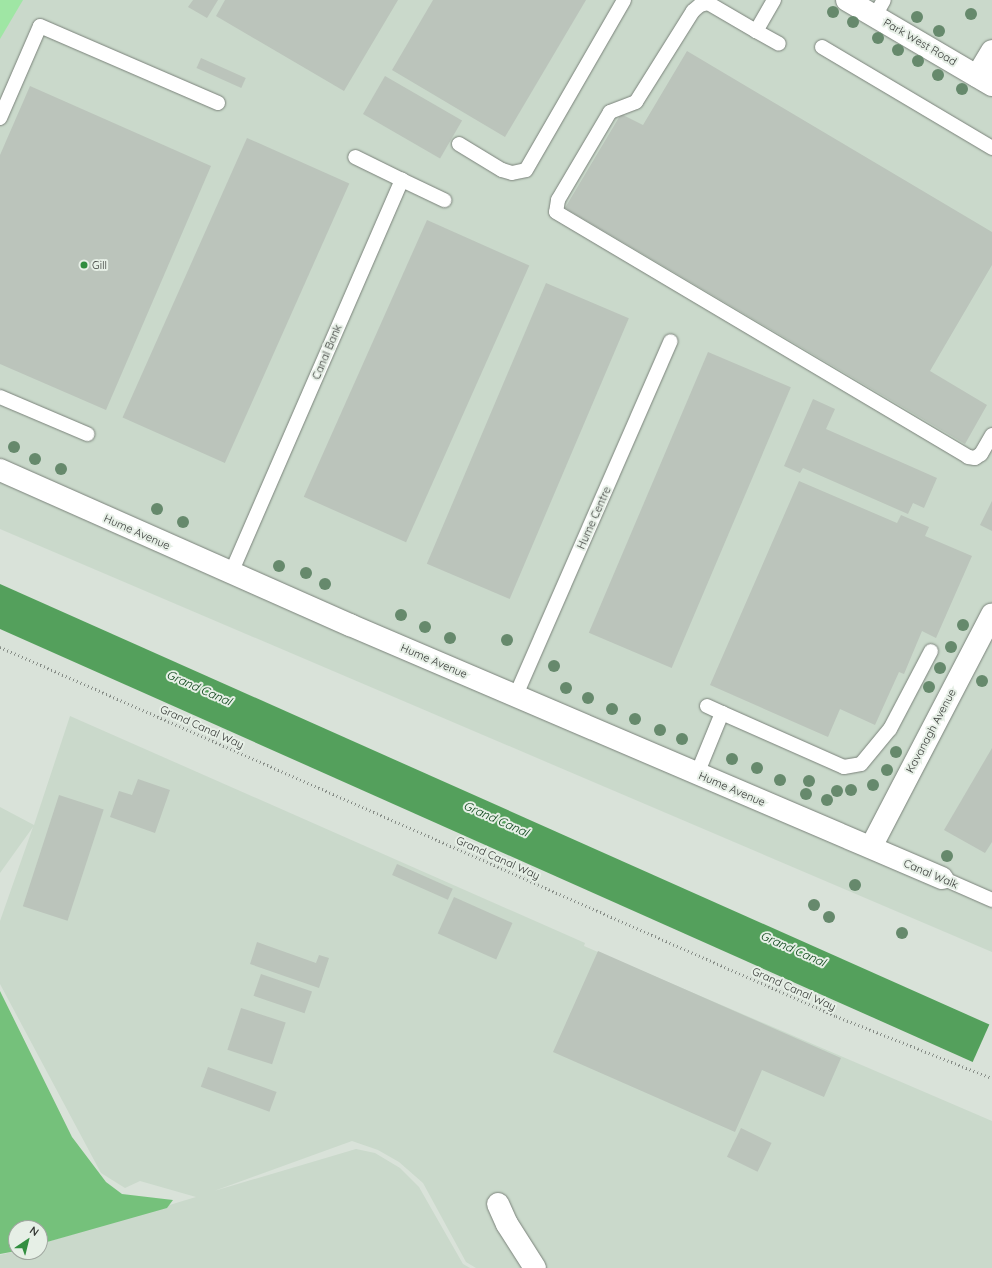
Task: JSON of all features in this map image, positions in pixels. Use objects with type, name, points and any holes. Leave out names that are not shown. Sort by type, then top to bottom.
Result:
[{"type":"street","name":"Park West Road","points":[[847,0],[880,8],[985,80]]},
{"type":"street","points":[[985,80],[992,52]]},
{"type":"street","name":"Hume Avenue","points":[[0,470],[231,573],[697,774],[871,847]]},
{"type":"street","name":"Kavanagh Avenue","points":[[871,847],[992,615]]},
{"type":"street","name":"Canal Walk","points":[[871,847],[942,878]]},
{"type":"street","points":[[498,1204],[506,1224],[535,1268]]},
{"type":"lane","points":[[459,144],[502,170],[512,173],[526,170],[624,0]]},
{"type":"lane","points":[[756,31],[774,0]]},
{"type":"lane","points":[[779,44],[708,3],[700,4],[686,21],[636,102],[610,112],[558,200],[556,212],[968,457],[975,458],[981,454],[992,435]]},
{"type":"lane","points":[[0,118],[40,26],[218,103]]},
{"type":"lane","points":[[822,47],[992,148]]},
{"type":"lane","points":[[355,157],[444,200]]},
{"type":"lane","name":"Canal Bank","points":[[231,573],[402,180]]},
{"type":"lane","name":"Hume Centre","points":[[516,695],[672,341]]},
{"type":"lane","points":[[0,397],[87,434]]},
{"type":"lane","points":[[707,706],[844,767],[851,768],[861,764],[890,729],[931,651]]},
{"type":"lane","points":[[697,774],[722,713]]},
{"type":"lane","name":"Canal Walk","points":[[942,878],[992,900]]},
{"type":"path","name":"Grand Canal Way","points":[[0,647],[836,1016],[992,1078]]},
{"type":"shaded area","points":[[0,0],[992,0],[992,952],[0,529]]},
{"type":"shaded area","points":[[0,0],[23,0],[0,39]]},
{"type":"shaded area","points":[[70,716],[585,943],[584,946],[992,1121],[992,1268],[476,1268],[466,1262],[423,1183],[399,1162],[378,1150],[352,1141],[214,1191],[356,1149],[375,1153],[400,1168],[419,1187],[463,1264],[470,1268],[0,1268],[0,1255],[8,1253],[8,1260],[48,1260],[48,1242],[196,1197],[140,1181],[125,1188],[101,1173],[0,984],[0,921],[33,827],[0,873],[0,807],[34,825]]},
{"type":"shaded area","points":[[0,991],[72,1137],[106,1182],[122,1194],[173,1200],[167,1208],[48,1242],[48,1220],[8,1220],[8,1252],[0,1254]]},
{"type":"water","name":"Grand Canal","points":[[0,584],[989,1024],[973,1062],[0,629]]},
{"type":"building","points":[[193,0],[218,0],[207,18],[188,7]]},
{"type":"building","points":[[225,0],[398,0],[344,91],[216,16]]},
{"type":"building","points":[[433,0],[586,0],[505,137],[392,70]]},
{"type":"building","points":[[687,51],[992,232],[992,265],[930,371],[987,405],[965,444],[565,208],[621,114],[643,125]]},
{"type":"building","points":[[201,58],[246,78],[241,88],[197,68]]},
{"type":"building","points":[[385,76],[462,120],[440,159],[363,114]]},
{"type":"building","name":"Gill","points":[[30,86],[211,166],[106,410],[0,364],[0,155]]},
{"type":"building","points":[[247,138],[349,184],[225,463],[123,418]]},
{"type":"building","points":[[427,220],[529,266],[406,542],[304,497]]},
{"type":"building","points":[[546,283],[629,318],[510,599],[427,564]]},
{"type":"building","points":[[708,352],[791,387],[672,668],[589,633]]},
{"type":"building","points":[[813,399],[835,409],[826,429],[937,478],[924,508],[913,503],[908,514],[803,468],[800,473],[784,466]]},
{"type":"building","points":[[799,481],[897,523],[901,515],[929,527],[925,536],[972,556],[936,638],[922,631],[904,674],[899,672],[875,725],[840,709],[828,737],[710,685]]},
{"type":"building","points":[[992,501],[992,531],[980,525]]},
{"type":"building","points":[[992,748],[992,842],[985,853],[944,830]]},
{"type":"building","points":[[138,779],[170,790],[155,833],[110,817],[119,791],[132,795]]},
{"type":"building","points":[[59,795],[104,810],[68,921],[23,906]]},
{"type":"building","points":[[397,864],[453,889],[448,900],[392,875]]},
{"type":"building","points":[[454,897],[512,923],[496,960],[438,934]]},
{"type":"building","points":[[257,942],[316,963],[319,955],[329,958],[319,988],[250,964]]},
{"type":"building","points":[[598,951],[841,1058],[824,1097],[762,1070],[735,1132],[553,1052]]},
{"type":"building","points":[[261,974],[312,992],[305,1013],[254,996]]},
{"type":"building","points":[[241,1008],[286,1023],[272,1064],[227,1050]]},
{"type":"building","points":[[208,1067],[277,1092],[269,1112],[201,1087]]},
{"type":"building","points":[[741,1128],[772,1143],[758,1172],[727,1157]]},
{"type":"place","name":"Gill","points":[[84,265]]}]
